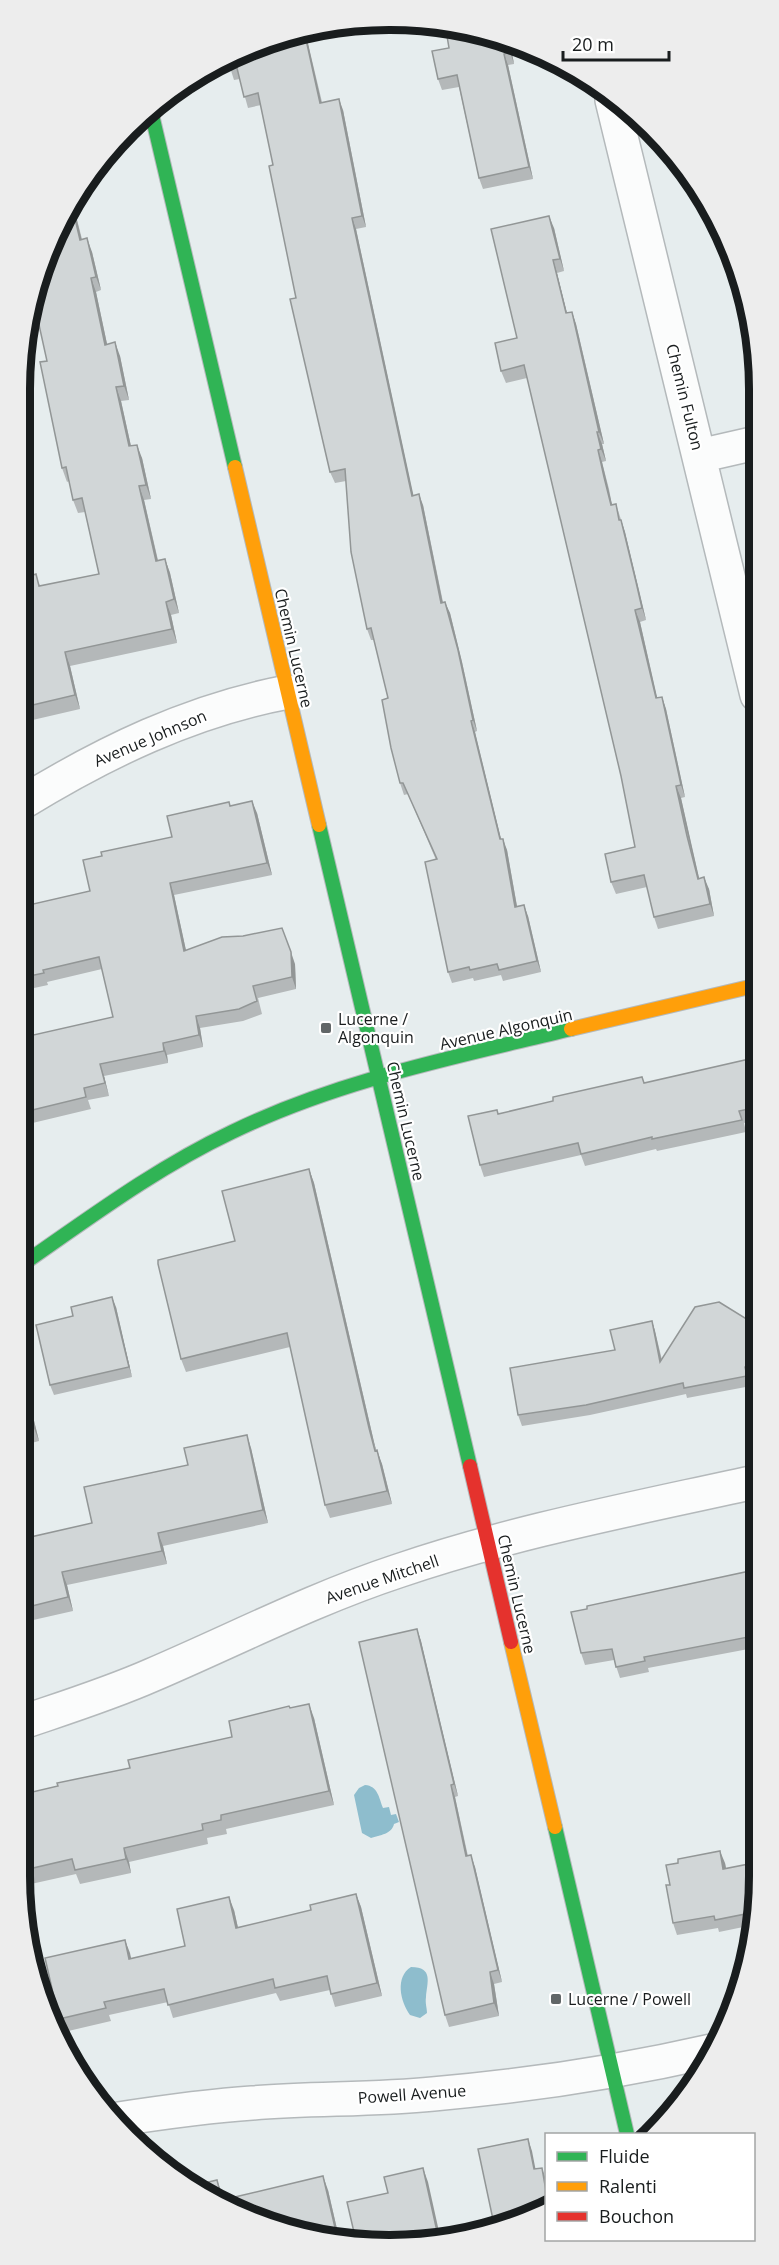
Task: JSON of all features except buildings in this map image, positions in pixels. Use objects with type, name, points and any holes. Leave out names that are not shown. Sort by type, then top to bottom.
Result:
[{"type":"main road","name":"Chemin Lucerne","points":[[153,118],[627,2133]]},
{"type":"main road","name":"Avenue Algonquin","points":[[30,1259],[140,1183],[231,1132],[321,1094],[379,1077],[749,988]]},
{"type":"street","name":"Chemin Fulton","points":[[614,109],[749,662]]},
{"type":"street","points":[[699,456],[749,445]]},
{"type":"street","name":"Avenue Johnson","points":[[30,798],[86,765],[135,741],[227,706],[288,692]]},
{"type":"street","name":"Avenue Mitchell","points":[[30,1719],[139,1681],[335,1594],[398,1571],[542,1530],[749,1483]]},
{"type":"street","name":"Powell Avenue","points":[[124,2119],[251,2103],[443,2094],[557,2080],[702,2053]]},
{"type":"water","points":[[365,1785],[375,1790],[383,1808],[389,1807],[391,1815],[396,1814],[399,1822],[394,1824],[388,1832],[371,1838],[362,1833],[354,1795],[359,1788]]},
{"type":"water","points":[[411,1967],[423,1970],[428,1977],[427,2013],[420,2018],[410,2015],[402,1996],[401,1983],[406,1971]]},
{"type":"traffic: fast","points":[[153,118],[235,467]]},
{"type":"traffic: fast","points":[[319,825],[470,1466]]},
{"type":"traffic: fast","points":[[30,1259],[123,1195],[176,1162],[232,1132],[273,1114],[314,1098],[398,1072],[571,1029]]},
{"type":"traffic: fast","points":[[555,1827],[627,2133]]},
{"type":"traffic: slow","points":[[235,467],[319,825]]},
{"type":"traffic: slow","points":[[571,1029],[749,987]]},
{"type":"traffic: slow","points":[[511,1642],[555,1827]]},
{"type":"traffic: jam","points":[[470,1466],[511,1642]]},
{"type":"place","name":"Lucerne / Algonquin","points":[[326,1028]]},
{"type":"place","name":"Lucerne / Powell","points":[[556,1999]]}]
